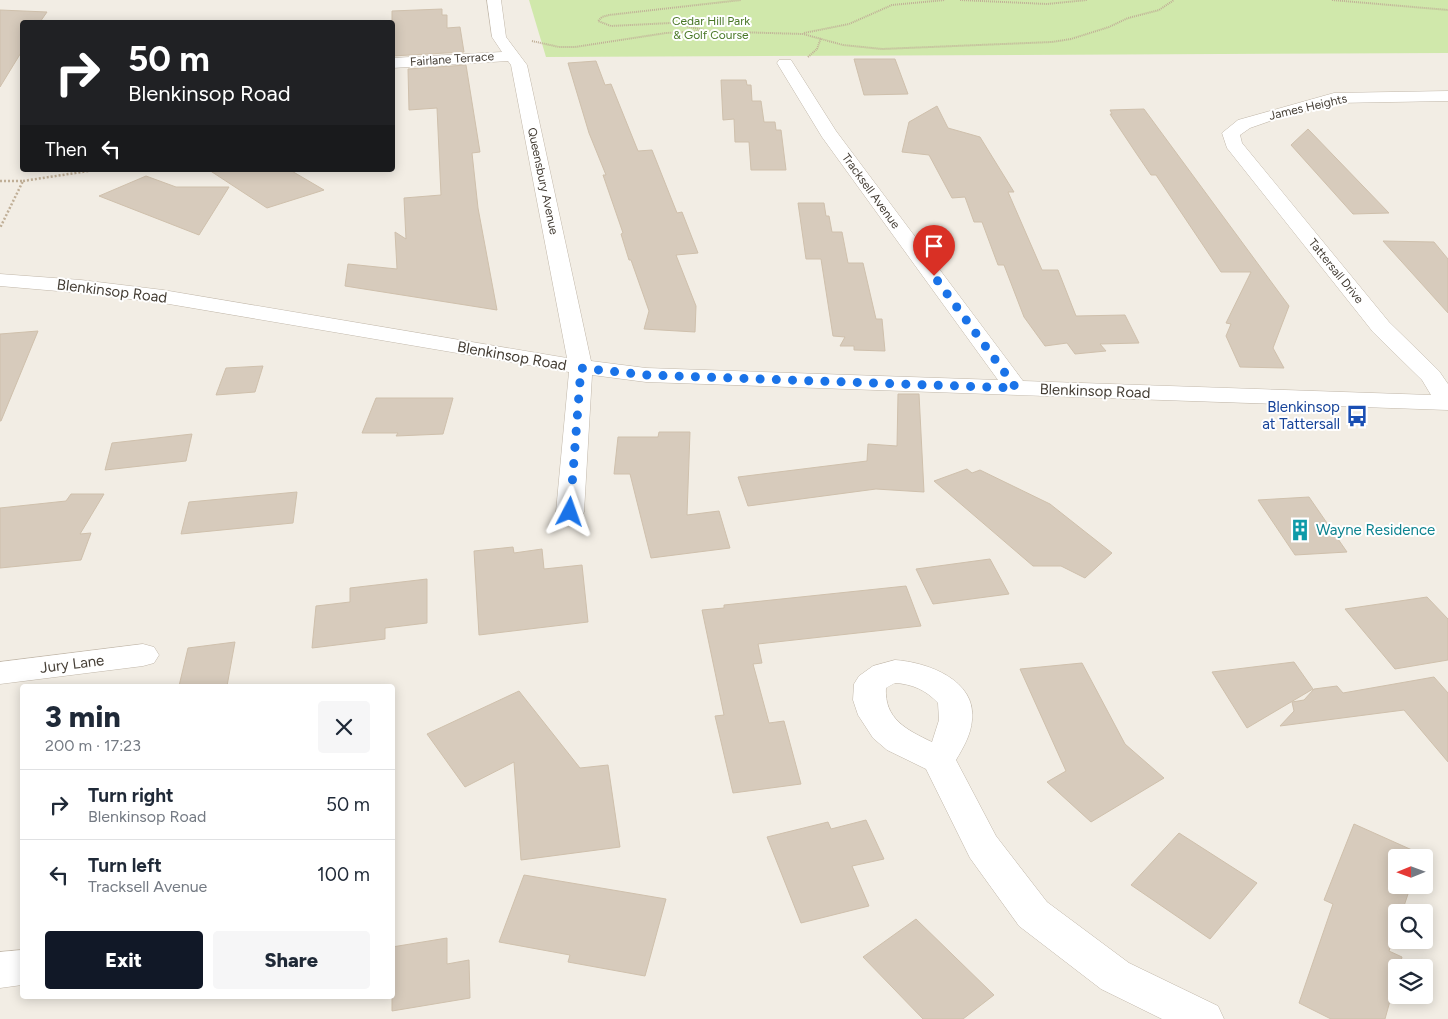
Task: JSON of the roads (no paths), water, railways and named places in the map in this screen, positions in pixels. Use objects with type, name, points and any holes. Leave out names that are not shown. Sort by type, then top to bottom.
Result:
[{"type":"street","name":"Queensbury Avenue","points":[[494,0],[499,37],[519,64],[581,368],[570,512]]},
{"type":"street","name":"Fairlane Terrace","points":[[395,63],[512,56]]},
{"type":"street","name":"Tracksell Avenue","points":[[785,63],[828,133],[1016,388]]},
{"type":"street","name":"James Heights","points":[[1231,133],[1244,124],[1267,116],[1334,98],[1448,96]]},
{"type":"street","name":"Tattersall Drive","points":[[1231,133],[1233,144],[1239,152],[1381,327],[1431,376],[1448,403]]},
{"type":"street","name":"Blenkinsop Road","points":[[0,280],[109,289],[205,303],[581,368],[646,375],[1448,403]]},
{"type":"street","name":"Jury Lane","points":[[0,673],[143,655]]},
{"type":"street","points":[[939,760],[982,846],[1033,914],[1115,976],[1203,1019]]},
{"type":"street","points":[[0,970],[20,968]]},
{"type":"place","name":"Blenkinsop at Tattersall","points":[[1357,416]]},
{"type":"place","name":"Wayne Residence","points":[[1300,530]]},
{"type":"park label","name":"Cedar Hill Park & Golf Course","points":[[711,28]]}]
